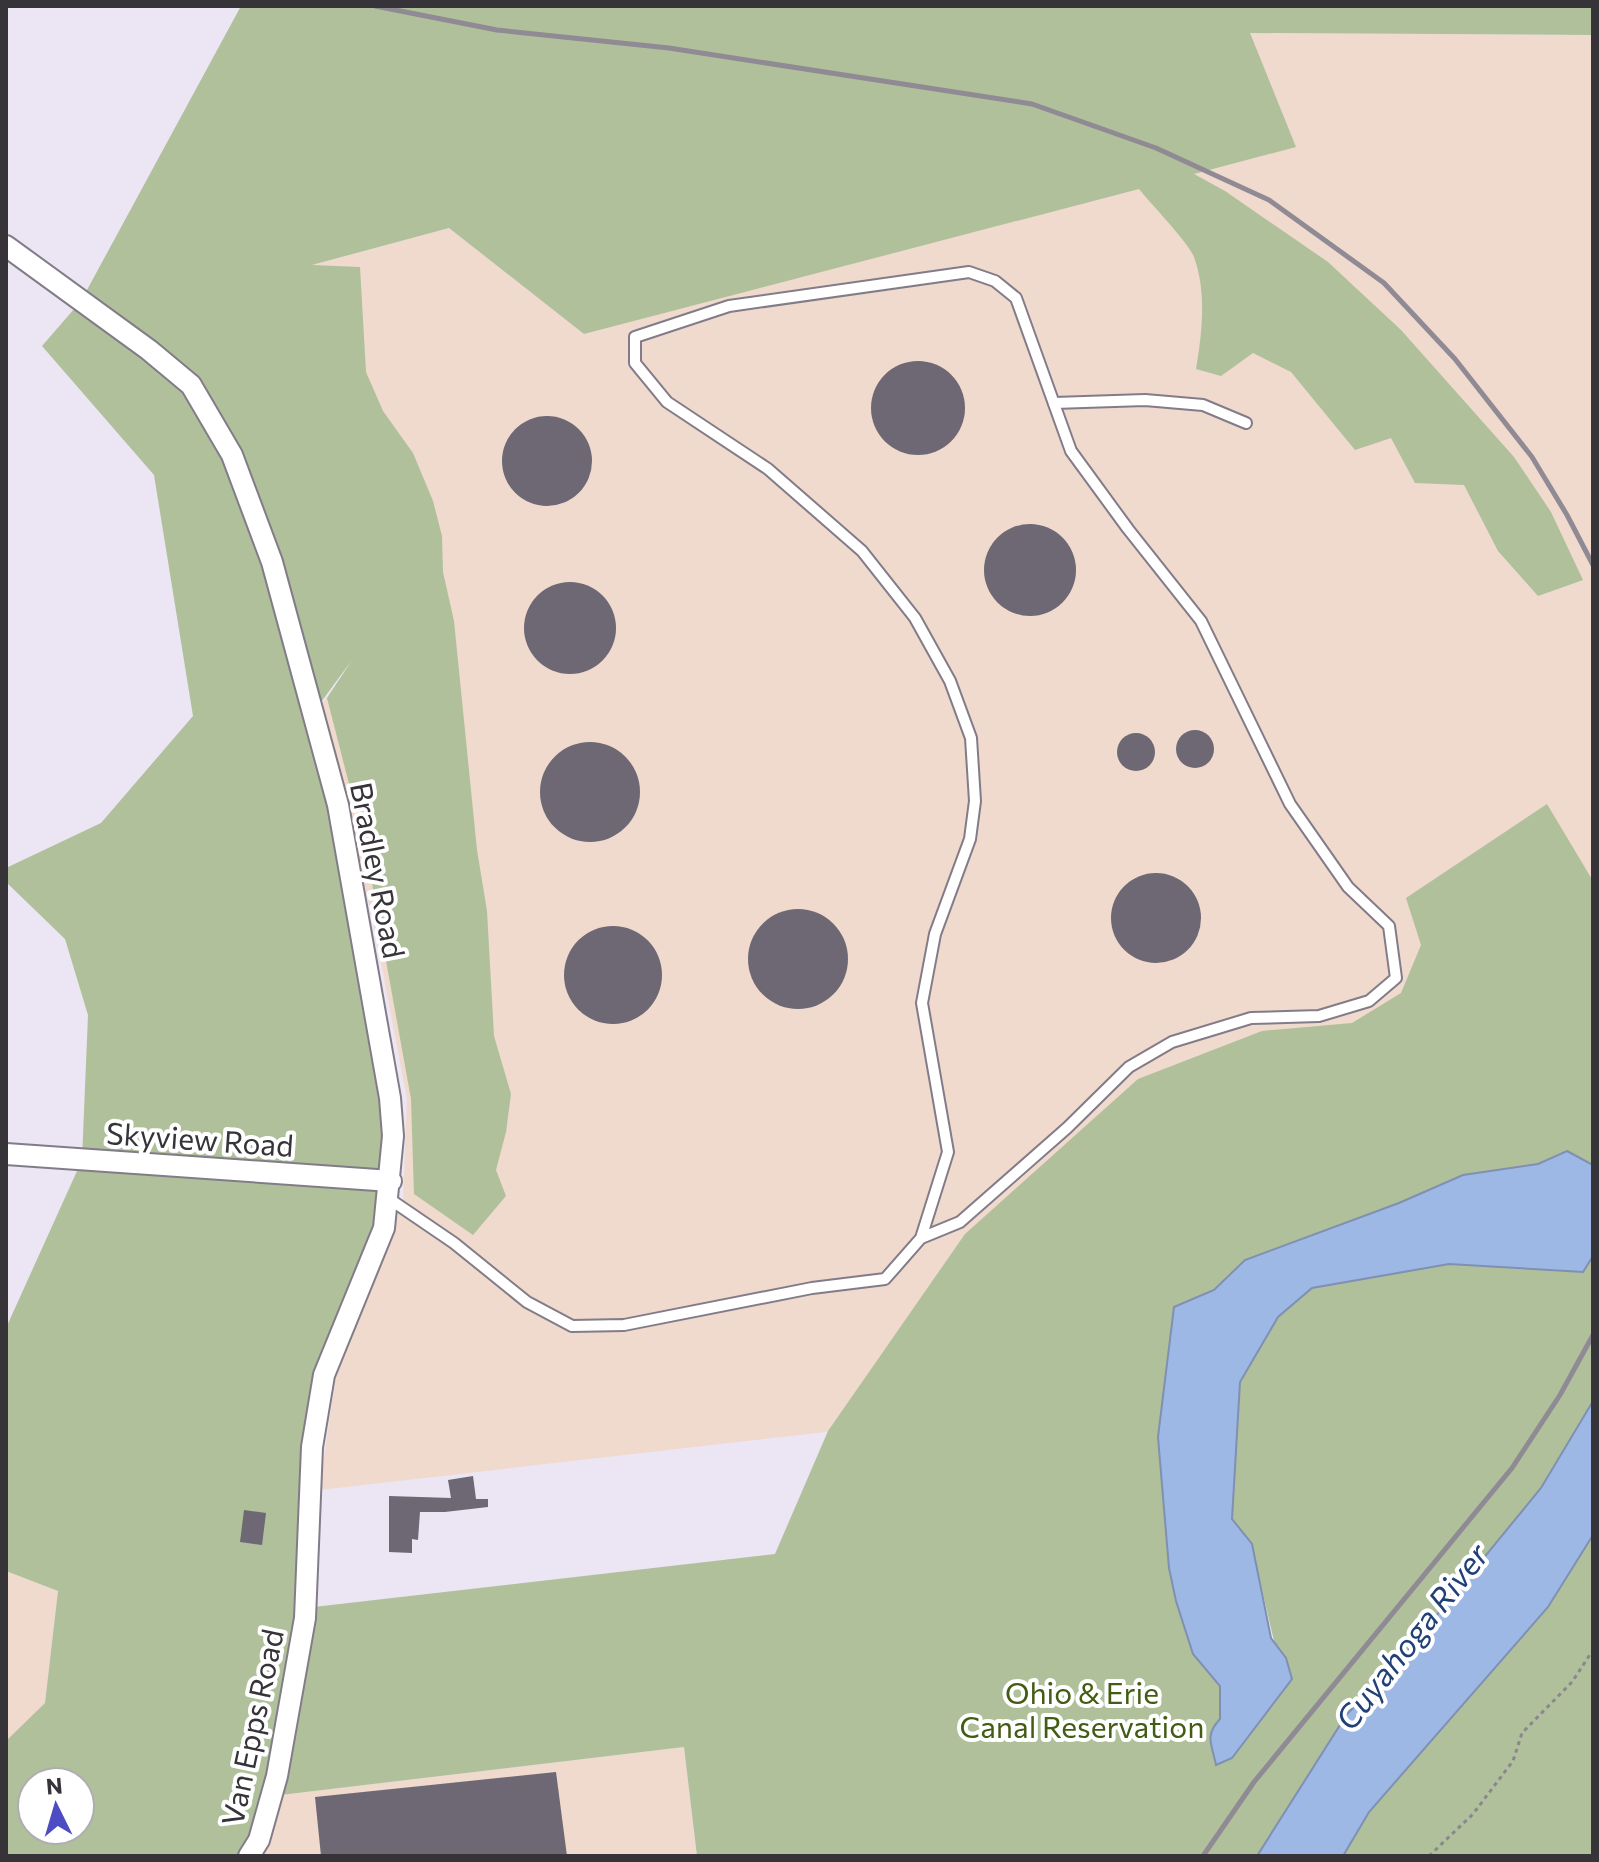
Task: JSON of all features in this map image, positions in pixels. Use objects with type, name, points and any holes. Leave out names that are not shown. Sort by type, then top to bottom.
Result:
[{"type":"street","name":"Bradley Road","points":[[6,246],[149,350],[191,385],[232,455],[272,562],[338,805],[390,1098],[393,1136],[384,1228],[324,1375],[312,1447],[305,1609]]},
{"type":"street","points":[[6,1135],[6,1154]]},
{"type":"street","name":"Skyview Road","points":[[6,1154],[389,1190]]},
{"type":"street","name":"Van Epps Road","points":[[249,1856],[259,1840],[277,1776],[305,1609]]},
{"type":"lane","points":[[389,1190],[527,1302],[572,1326],[624,1325],[812,1288],[885,1279],[921,1238],[948,1152],[922,1003],[935,934],[970,839],[975,801],[971,738],[950,681],[915,618],[862,551],[768,469],[667,402],[635,363],[635,337],[729,306],[969,272],[995,281],[1016,298],[1071,451],[1201,621],[1290,804],[1348,887],[1389,926],[1396,978],[1369,1001],[1319,1016],[1251,1018],[1172,1042],[1129,1067],[1067,1128],[960,1222],[921,1238]]},
{"type":"lane","points":[[1054,403],[1145,400],[1203,405],[1246,423]]},
{"type":"path","points":[[1429,1856],[1473,1814],[1513,1761],[1522,1733],[1572,1682],[1593,1650]]},
{"type":"shaded area","points":[[1249,33],[1593,35],[1593,1114],[922,1421],[319,1490],[336,1377],[403,1203],[407,1099],[373,920],[322,704],[410,582],[309,266],[449,228],[584,334],[1296,147]]},
{"type":"shaded area","points":[[6,1571],[58,1591],[45,1703],[6,1741]]},
{"type":"shaded area","points":[[684,1747],[697,1856],[250,1856],[271,1796]]},
{"type":"green space","name":"Ohio & Erie Canal Reservation","points":[[241,6],[1593,6],[1593,35],[1250,33],[1296,147],[1194,174],[1225,191],[1328,262],[1401,330],[1514,457],[1551,512],[1583,580],[1538,596],[1498,551],[1464,485],[1415,483],[1391,438],[1355,450],[1291,372],[1253,353],[1221,376],[1196,369],[1202,299],[1194,257],[1139,189],[584,334],[449,228],[312,265],[360,267],[366,372],[383,411],[413,453],[433,501],[442,536],[443,572],[454,621],[477,850],[487,911],[494,1036],[511,1094],[506,1132],[496,1170],[506,1196],[473,1235],[414,1194],[411,1099],[366,850],[327,698],[352,660],[313,713],[390,1097],[391,1181],[324,1375],[305,1608],[775,1554],[828,1431],[965,1234],[1138,1079],[1262,1031],[1352,1023],[1401,993],[1421,945],[1406,898],[1547,804],[1593,881],[1593,1165],[1567,1151],[1538,1164],[1453,1180],[1245,1260],[1214,1290],[1191,1300],[1158,1437],[1163,1475],[1255,1727],[1285,1688],[1251,1543],[1232,1519],[1240,1382],[1252,1361],[1275,1303],[1305,1294],[1312,1288],[1337,1284],[1413,1261],[1590,1260],[1593,1256],[1593,1401],[1541,1488],[1391,1671],[1347,1714],[1257,1856],[697,1856],[684,1747],[272,1796],[249,1856],[6,1856],[6,1741],[45,1703],[58,1591],[6,1571],[6,1328],[82,1160],[88,1015],[65,939],[6,882],[6,868],[101,823],[193,716],[154,475],[42,346],[81,301]]},
{"type":"green space","points":[[1593,1535],[1593,1856],[1340,1856],[1369,1812],[1555,1594]]},
{"type":"water","points":[[1567,1151],[1593,1165],[1593,1256],[1583,1272],[1449,1264],[1312,1288],[1278,1317],[1240,1382],[1232,1519],[1252,1544],[1271,1638],[1286,1658],[1292,1679],[1232,1758],[1216,1765],[1211,1735],[1220,1719],[1220,1686],[1193,1654],[1169,1568],[1158,1437],[1174,1307],[1214,1290],[1245,1260],[1399,1203],[1463,1175],[1538,1164]]},
{"type":"water","points":[[1593,1401],[1593,1535],[1548,1607],[1369,1812],[1343,1856],[1257,1856],[1347,1714],[1391,1671],[1541,1488]]},
{"type":"building","points":[[918,361],[936,364],[951,375],[962,390],[965,408],[962,426],[951,441],[936,452],[918,455],[900,452],[885,441],[874,426],[871,408],[874,390],[885,375],[900,364]]},
{"type":"building","points":[[547,416],[564,419],[579,429],[589,444],[592,461],[589,478],[579,493],[564,503],[547,506],[530,503],[515,493],[505,478],[502,461],[505,444],[515,429],[530,419]]},
{"type":"building","points":[[1030,524],[1047,528],[1062,538],[1072,553],[1076,570],[1072,587],[1062,602],[1047,612],[1030,616],[1013,612],[998,602],[988,587],[984,570],[988,553],[998,538],[1013,528]]},
{"type":"building","points":[[570,582],[588,585],[603,595],[613,610],[616,628],[613,646],[603,661],[588,671],[570,674],[552,671],[537,661],[527,646],[524,628],[527,610],[537,595],[552,585]]},
{"type":"building","points":[[1195,730],[1208,736],[1214,749],[1208,762],[1195,768],[1182,762],[1176,749],[1182,736]]},
{"type":"building","points":[[1136,733],[1149,739],[1155,752],[1149,765],[1136,771],[1123,765],[1117,752],[1123,739]]},
{"type":"building","points":[[590,742],[609,746],[625,757],[636,773],[640,792],[636,811],[625,827],[609,838],[590,842],[571,838],[555,827],[544,811],[540,792],[544,773],[555,757],[571,746]]},
{"type":"building","points":[[1156,873],[1173,876],[1188,886],[1198,901],[1201,918],[1198,935],[1188,950],[1173,960],[1156,963],[1139,960],[1124,950],[1114,935],[1111,918],[1114,901],[1124,886],[1139,876]]},
{"type":"building","points":[[798,909],[817,913],[833,924],[844,940],[848,959],[844,978],[833,994],[817,1005],[798,1009],[779,1005],[763,994],[752,978],[748,959],[752,940],[763,924],[779,913]]},
{"type":"building","points":[[603,926],[623,926],[648,940],[659,956],[662,975],[659,994],[648,1010],[623,1024],[603,1024],[586,1016],[572,1002],[564,985],[564,965],[572,948],[586,934]]},
{"type":"building","points":[[473,1476],[476,1499],[488,1499],[488,1507],[420,1512],[418,1540],[412,1539],[412,1553],[389,1552],[389,1496],[451,1498],[448,1480]]},
{"type":"building","points":[[244,1510],[266,1513],[262,1545],[240,1542]]},
{"type":"building","points":[[556,1772],[567,1856],[321,1856],[315,1797]]},
{"type":"railway","points":[[375,6],[497,30],[669,48],[1032,104],[1156,148],[1269,200],[1384,283],[1455,359],[1532,457],[1593,565]]},
{"type":"railway","points":[[1203,1856],[1254,1782],[1512,1468],[1560,1395],[1593,1335]]},
{"type":"water label","name":"Cuyahoga River","points":[[1411,1636]]}]
